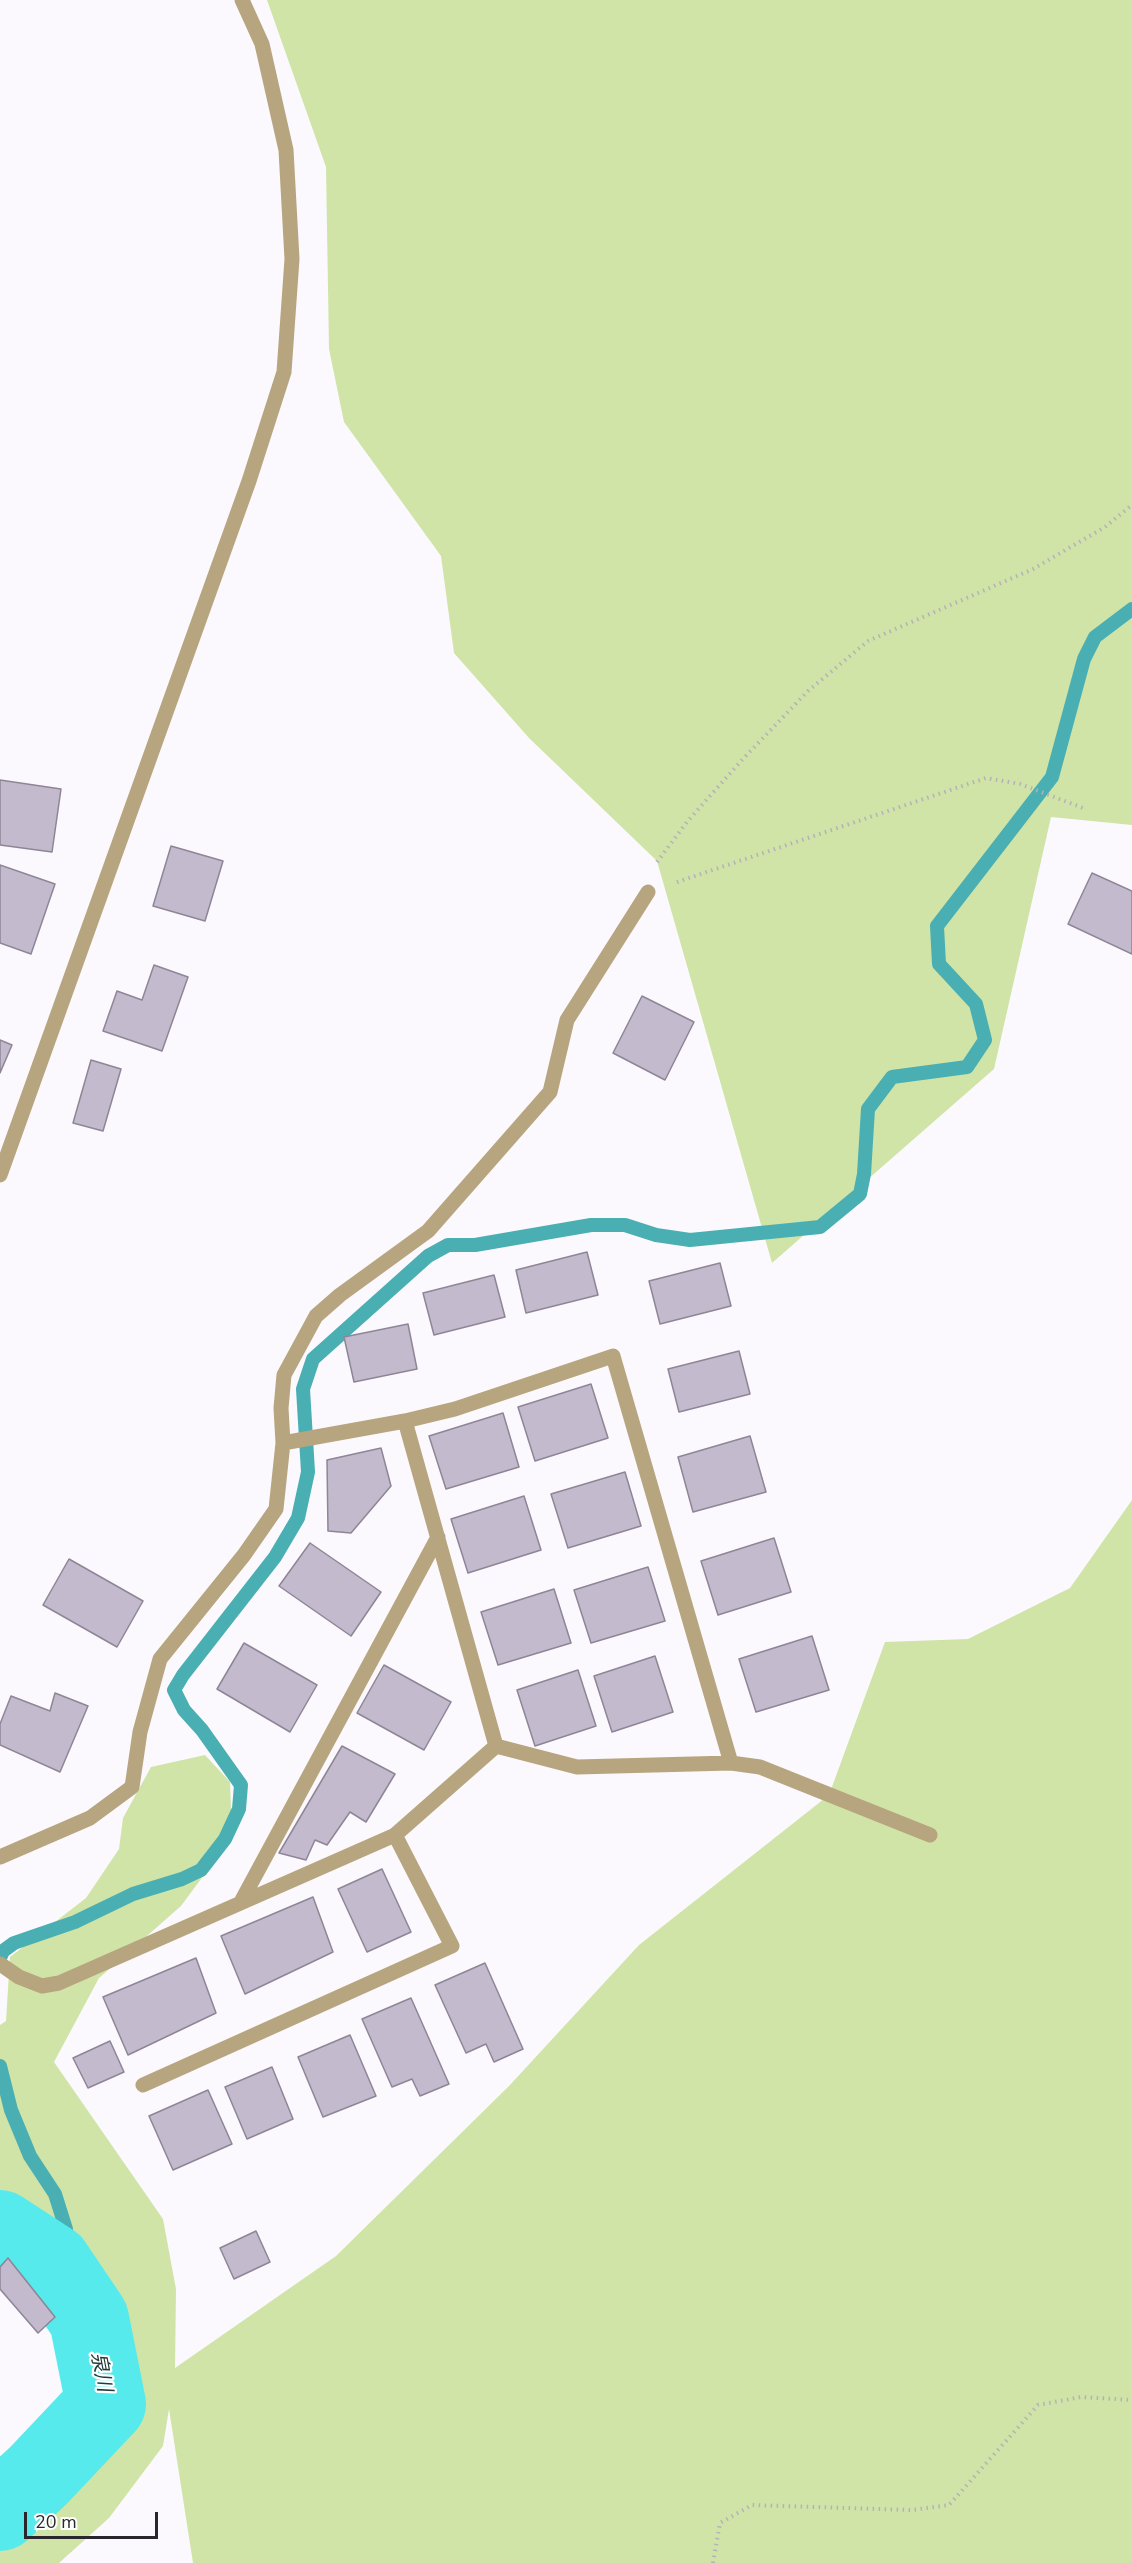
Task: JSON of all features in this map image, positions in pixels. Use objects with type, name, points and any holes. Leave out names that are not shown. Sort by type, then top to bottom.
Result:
[{"type":"street","points":[[0,1175],[249,481],[284,372],[292,259],[286,150],[262,44],[242,0]]},
{"type":"street","points":[[0,1857],[90,1818],[132,1787],[140,1732],[160,1659],[244,1555],[276,1509],[286,1443],[281,1408],[284,1375],[316,1316],[340,1295],[428,1231],[550,1092],[567,1020],[648,892]]},
{"type":"street","points":[[286,1443],[456,1409],[613,1356],[731,1763]]},
{"type":"street","points":[[405,1421],[496,1746]]},
{"type":"street","points":[[242,1900],[438,1537]]},
{"type":"street","points":[[496,1746],[577,1767],[731,1763],[760,1767],[930,1835]]},
{"type":"street","points":[[0,1964],[19,1977],[42,1986],[59,1983],[242,1900],[395,1835],[496,1746]]},
{"type":"street","points":[[143,2085],[452,1946],[395,1835]]},
{"type":"path","points":[[648,892],[657,861],[733,770],[807,691],[868,641],[1033,569],[1105,527],[1132,505]]},
{"type":"path","points":[[648,892],[986,778],[1020,784],[1083,807]]},
{"type":"path","points":[[713,2563],[720,2523],[752,2505],[912,2510],[949,2505],[1038,2405],[1081,2397],[1132,2400]]},
{"type":"green space","points":[[267,0],[1132,0],[1132,825],[1051,817],[994,1069],[772,1263],[657,861],[529,738],[454,653],[441,556],[344,422],[329,349],[326,167]]},
{"type":"green space","points":[[1132,1500],[1132,2563],[193,2563],[169,2409],[163,2446],[109,2518],[59,2563],[0,2563],[0,2507],[106,2404],[91,2279],[0,2215],[0,2025],[6,2021],[10,1957],[86,1898],[119,1849],[123,1818],[151,1767],[205,1755],[230,1782],[232,1837],[181,1906],[99,1978],[54,2062],[163,2219],[176,2289],[175,2368],[336,2256],[509,2086],[639,1945],[829,1795],[885,1642],[968,1639],[1070,1588]]},
{"type":"building","points":[[0,780],[61,789],[52,852],[0,845]]},
{"type":"building","points":[[171,846],[223,861],[205,921],[153,906]]},
{"type":"building","points":[[0,865],[55,884],[31,954],[0,943]]},
{"type":"building","points":[[1092,873],[1132,891],[1132,954],[1068,924]]},
{"type":"building","points":[[154,965],[188,977],[162,1051],[103,1031],[117,991],[142,1000]]},
{"type":"building","points":[[642,996],[694,1022],[665,1080],[613,1053]]},
{"type":"building","points":[[0,1040],[12,1045],[0,1073]]},
{"type":"building","points":[[91,1060],[121,1069],[103,1131],[73,1123]]},
{"type":"building","points":[[587,1252],[598,1295],[526,1313],[516,1270]]},
{"type":"building","points":[[720,1263],[731,1306],[660,1324],[649,1281]]},
{"type":"building","points":[[494,1275],[505,1317],[434,1335],[423,1293]]},
{"type":"building","points":[[408,1324],[417,1369],[354,1382],[344,1337]]},
{"type":"building","points":[[739,1351],[750,1394],[679,1412],[668,1369]]},
{"type":"building","points":[[591,1384],[608,1438],[535,1461],[518,1407]]},
{"type":"building","points":[[503,1413],[519,1467],[446,1489],[429,1436]]},
{"type":"building","points":[[750,1436],[766,1492],[693,1512],[678,1457]]},
{"type":"building","points":[[381,1448],[391,1486],[351,1533],[328,1531],[327,1460]]},
{"type":"building","points":[[625,1472],[641,1526],[568,1548],[551,1494]]},
{"type":"building","points":[[524,1496],[541,1550],[468,1573],[451,1519]]},
{"type":"building","points":[[774,1538],[791,1592],[718,1615],[701,1561]]},
{"type":"building","points":[[310,1543],[381,1592],[351,1636],[279,1586]]},
{"type":"building","points":[[69,1559],[143,1601],[117,1647],[43,1605]]},
{"type":"building","points":[[648,1567],[665,1621],[591,1643],[574,1590]]},
{"type":"building","points":[[554,1589],[571,1643],[498,1665],[481,1612]]},
{"type":"building","points":[[812,1636],[829,1690],[756,1712],[739,1659]]},
{"type":"building","points":[[244,1643],[317,1685],[290,1732],[217,1689]]},
{"type":"building","points":[[655,1656],[673,1712],[612,1732],[594,1676]]},
{"type":"building","points":[[384,1665],[451,1702],[424,1750],[357,1713]]},
{"type":"building","points":[[578,1670],[596,1726],[535,1746],[517,1690]]},
{"type":"building","points":[[55,1693],[88,1706],[60,1772],[0,1745],[0,1724],[11,1696],[50,1711]]},
{"type":"building","points":[[342,1746],[395,1774],[366,1822],[350,1812],[327,1845],[315,1840],[306,1860],[279,1853]]},
{"type":"building","points":[[382,1869],[411,1932],[367,1952],[338,1889]]},
{"type":"building","points":[[313,1897],[333,1952],[245,1994],[221,1936]]},
{"type":"building","points":[[196,1958],[216,2013],[128,2055],[103,1997]]},
{"type":"building","points":[[485,1963],[523,2049],[494,2062],[486,2044],[466,2053],[435,1985]]},
{"type":"building","points":[[411,1998],[449,2084],[420,2096],[412,2079],[392,2087],[362,2019]]},
{"type":"building","points":[[350,2035],[376,2096],[323,2117],[298,2057]]},
{"type":"building","points":[[110,2041],[124,2072],[88,2088],[73,2058]]},
{"type":"building","points":[[272,2067],[293,2119],[247,2139],[225,2087]]},
{"type":"building","points":[[208,2090],[232,2144],[173,2170],[149,2116]]},
{"type":"building","points":[[256,2231],[270,2262],[234,2279],[220,2248]]},
{"type":"building","points":[[8,2258],[55,2317],[38,2333],[0,2289],[0,2267]]},
{"type":"waterway","points":[[0,1958],[3,1951],[14,1943],[75,1922],[133,1894],[182,1879],[201,1870],[225,1839],[239,1809],[241,1785],[202,1730],[184,1710],[174,1690],[183,1675],[275,1557],[298,1518],[308,1472],[303,1389],[313,1359],[428,1256],[448,1245],[475,1245],[591,1225],[625,1225],[656,1235],[690,1240],[820,1227],[860,1194],[864,1174],[868,1109],[892,1077],[967,1067],[985,1040],[976,1004],[939,964],[937,926],[1052,777],[1084,659],[1095,637],[1132,609]]},
{"type":"waterway","points":[[0,2066],[11,2110],[30,2156],[55,2194],[66,2229],[66,2242],[57,2272]]},
{"type":"waterway","name":"泉川","points":[[0,2230],[52,2264],[89,2319],[106,2404],[38,2476],[0,2511]]}]
